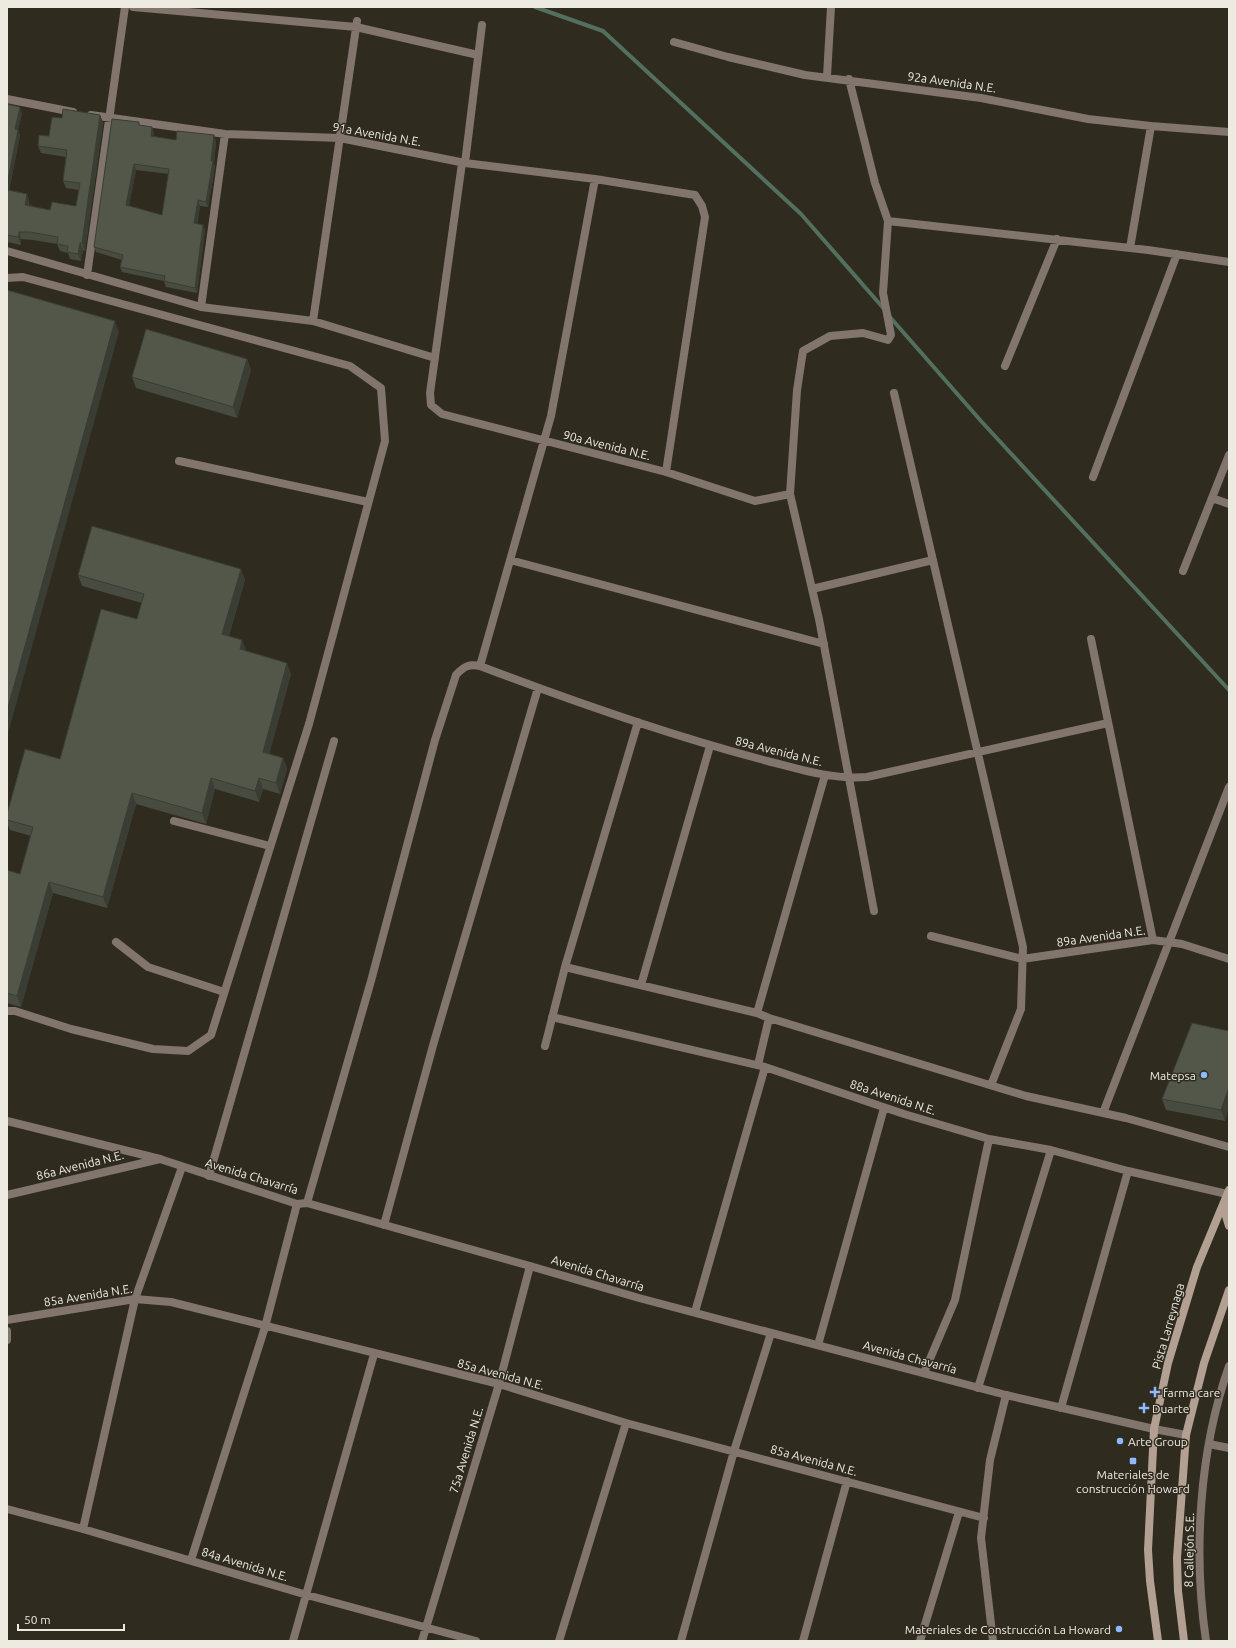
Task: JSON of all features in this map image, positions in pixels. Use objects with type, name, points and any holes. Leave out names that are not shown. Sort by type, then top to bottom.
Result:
[{"type":"main road","points":[[1228,1192],[1226,1216],[1229,1226]]},
{"type":"main road","name":"Pista Larreynaga","points":[[1158,1641],[1148,1555],[1154,1429],[1168,1363],[1197,1267],[1228,1192]]},
{"type":"main road","points":[[1184,1641],[1178,1591],[1177,1558],[1186,1435],[1204,1363],[1229,1290]]},
{"type":"street","points":[[86,275],[125,7]]},
{"type":"street","points":[[133,7],[357,24],[478,55]]},
{"type":"street","points":[[827,76],[831,7]]},
{"type":"street","points":[[313,320],[357,24]]},
{"type":"street","points":[[7,251],[201,307],[313,320],[435,358],[462,163],[465,163],[482,25]]},
{"type":"street","name":"92a Avenida N.E.","points":[[674,42],[728,57],[798,73],[982,98],[1088,119],[1229,132]]},
{"type":"street","points":[[849,79],[875,183],[888,221],[883,293],[891,335],[888,340],[863,333],[830,336],[803,351],[797,390],[790,494],[824,644],[874,911]]},
{"type":"street","name":"91a Avenida N.E.","points":[[7,99],[108,118],[226,134],[340,138],[465,163],[595,179],[694,195],[702,206],[705,217],[666,472]]},
{"type":"street","points":[[1130,248],[1151,126]]},
{"type":"street","points":[[201,307],[226,134]]},
{"type":"street","points":[[480,666],[551,416],[595,179]]},
{"type":"street","points":[[888,221],[1056,239],[1229,262]]},
{"type":"street","points":[[1005,366],[1056,239]]},
{"type":"street","points":[[1093,477],[1177,254]]},
{"type":"street","points":[[7,278],[24,277],[350,366],[381,388],[385,441],[309,724],[211,1035],[188,1051],[153,1050],[71,1029],[15,1011],[7,1011]]},
{"type":"street","name":"90a Avenida N.E.","points":[[435,358],[430,394],[431,405],[442,414],[666,472],[755,501],[790,494]]},
{"type":"street","points":[[894,393],[1023,947],[1021,1009],[991,1085]]},
{"type":"street","points":[[1183,570],[1229,455]]},
{"type":"street","points":[[179,461],[368,502]]},
{"type":"street","points":[[1212,498],[1229,504]]},
{"type":"street","points":[[510,560],[824,644]]},
{"type":"street","points":[[812,589],[933,560]]},
{"type":"street","points":[[1091,639],[1153,940]]},
{"type":"street","name":"89a Avenida N.E.","points":[[307,1203],[371,981],[435,740],[456,675],[462,667],[470,665],[480,666],[538,688],[710,746],[825,775],[849,778],[867,777],[979,754],[1108,723]]},
{"type":"street","points":[[384,1225],[434,1042],[538,688]]},
{"type":"street","points":[[545,1046],[565,967],[638,722]]},
{"type":"street","points":[[209,1176],[334,741]]},
{"type":"street","points":[[641,985],[710,746]]},
{"type":"street","points":[[757,1013],[825,775]]},
{"type":"street","points":[[1103,1112],[1229,787]]},
{"type":"street","points":[[174,821],[270,846]]},
{"type":"street","points":[[931,936],[1022,959]]},
{"type":"street","name":"89a Avenida N.E.","points":[[1022,959],[1153,940],[1182,944],[1229,959]]},
{"type":"street","points":[[116,942],[148,967],[224,992]]},
{"type":"street","points":[[565,967],[757,1013],[769,1018],[1026,1096],[1103,1112],[1229,1147]]},
{"type":"street","name":"88a Avenida N.E.","points":[[552,1016],[761,1066],[884,1108],[989,1139],[1051,1150],[1128,1171],[1228,1192]]},
{"type":"street","points":[[695,1312],[761,1066],[769,1018]]},
{"type":"street","points":[[818,1345],[884,1108]]},
{"type":"street","name":"Avenida Chavarría","points":[[7,1121],[160,1159],[297,1204],[307,1203],[639,1298],[978,1388],[1061,1408],[1186,1435]]},
{"type":"street","points":[[924,1373],[955,1300],[989,1139]]},
{"type":"street","points":[[978,1388],[1051,1150]]},
{"type":"street","name":"86a Avenida N.E.","points":[[7,1195],[160,1159]]},
{"type":"street","points":[[83,1529],[136,1299],[182,1167]]},
{"type":"street","points":[[1061,1408],[1128,1171]]},
{"type":"street","points":[[191,1560],[265,1327],[297,1204]]},
{"type":"street","name":"75a Avenida N.E.","points":[[422,1641],[499,1384],[530,1266]]},
{"type":"street","name":"85a Avenida N.E.","points":[[7,1320],[136,1299],[171,1302],[265,1327],[499,1384],[626,1423],[984,1518]]},
{"type":"street","points":[[7,1331],[7,1340]]},
{"type":"street","points":[[681,1641],[734,1451],[771,1333]]},
{"type":"street","points":[[293,1641],[374,1354]]},
{"type":"street","name":"8 Callejón S.E.","points":[[1206,1641],[1199,1565],[1200,1523],[1209,1444],[1229,1366]]},
{"type":"street","points":[[993,1641],[981,1538],[990,1460],[1006,1395]]},
{"type":"street","points":[[559,1641],[626,1423]]},
{"type":"street","points":[[1209,1444],[1229,1448]]},
{"type":"street","points":[[803,1641],[847,1481]]},
{"type":"street","name":"84a Avenida N.E.","points":[[7,1509],[83,1529],[307,1595],[476,1641]]},
{"type":"street","points":[[920,1641],[959,1512]]},
{"type":"building","points":[[7,104],[20,107],[15,129],[18,130],[7,184]]},
{"type":"building","points":[[63,109],[100,115],[82,243],[80,243],[78,254],[67,252],[68,246],[57,244],[58,237],[30,232],[19,232],[18,237],[7,235],[8,190],[27,194],[25,205],[50,210],[52,202],[76,206],[80,183],[63,181],[67,150],[38,146],[39,135],[49,136],[52,117],[62,118]]},
{"type":"building","points":[[112,119],[139,122],[139,125],[152,127],[151,136],[176,140],[177,131],[214,135],[211,161],[213,161],[206,202],[198,200],[194,223],[203,225],[195,288],[164,281],[165,276],[120,267],[123,255],[94,247]],"holes":[[[134,164],[169,169],[162,215],[126,205]]]},
{"type":"building","points":[[7,290],[115,321],[7,711]]},
{"type":"building","points":[[146,329],[247,359],[233,407],[132,377]]},
{"type":"building","points":[[92,526],[241,569],[222,634],[242,640],[240,649],[287,663],[263,752],[283,758],[276,783],[259,778],[255,791],[211,778],[202,813],[132,793],[103,897],[49,882],[17,996],[7,993],[7,870],[20,874],[33,827],[7,820],[7,814],[25,749],[60,759],[101,609],[137,619],[144,594],[78,575]]},
{"type":"building","name":"Matepsa","points":[[1192,1023],[1229,1031],[1229,1087],[1221,1110],[1162,1099]]},
{"type":"waterway","points":[[535,7],[603,31],[801,214],[885,310]]},
{"type":"waterway","points":[[889,316],[981,421],[1229,690]]},
{"type":"place","name":"Matepsa","points":[[1204,1075]]},
{"type":"place","name":"farma care","points":[[1155,1392]]},
{"type":"place","name":"Duarte","points":[[1144,1408]]},
{"type":"place","name":"Arte Group","points":[[1120,1441]]},
{"type":"place","name":"Materiales de construcción Howard","points":[[1133,1461]]},
{"type":"place","name":"Materiales de Construcción La Howard","points":[[1119,1629]]}]
